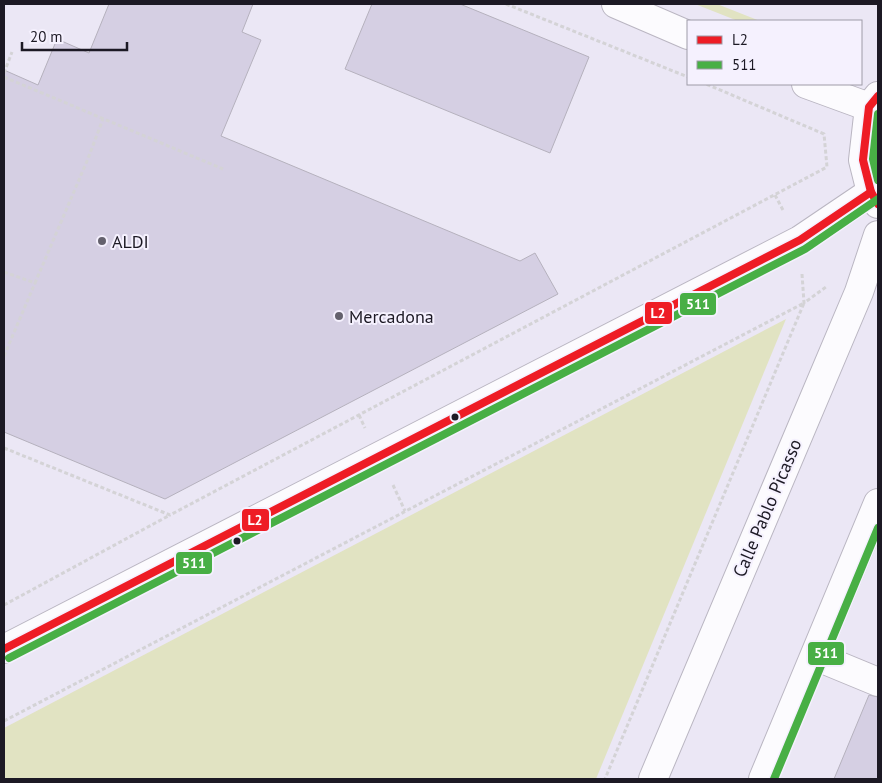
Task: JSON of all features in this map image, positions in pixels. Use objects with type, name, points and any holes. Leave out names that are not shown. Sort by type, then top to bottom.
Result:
[{"type":"street","points":[[616,4],[687,34]]},
{"type":"street","points":[[4,649],[800,240],[875,198],[863,160],[873,102],[810,85]]},
{"type":"street","name":"Calle Pablo Picasso","points":[[653,779],[858,292],[878,235]]},
{"type":"street","points":[[763,779],[878,503]]},
{"type":"street","points":[[815,656],[878,682]]},
{"type":"path","points":[[506,4],[687,77]]},
{"type":"path","points":[[4,73],[12,52]]},
{"type":"path","points":[[4,77],[223,169]]},
{"type":"path","points":[[4,605],[827,167],[824,134],[708,85]]},
{"type":"path","points":[[4,356],[103,119]]},
{"type":"path","points":[[4,272],[35,283]]},
{"type":"path","points":[[4,721],[804,303],[605,779]]},
{"type":"path","points":[[4,448],[170,516]]},
{"type":"green space","points":[[695,4],[717,4],[757,20],[735,20]]},
{"type":"green space","points":[[786,319],[596,779],[4,779],[4,728]]},
{"type":"building","points":[[109,4],[253,4],[242,32],[261,40],[221,136],[520,261],[535,253],[558,294],[165,499],[4,432],[4,70],[38,85],[57,39],[89,53]]},
{"type":"building","points":[[372,4],[460,4],[589,57],[550,153],[345,69]]},
{"type":"building","points":[[869,695],[878,697],[878,779],[834,779]]},
{"type":"transit line","name":"L2","points":[[878,96],[869,107],[863,160],[871,192],[878,204]]},
{"type":"transit line","name":"511","points":[[878,114],[873,159],[878,180]]},
{"type":"transit line","name":"L2","points":[[4,649],[800,240],[871,192]]},
{"type":"transit line","name":"511","points":[[9,658],[805,249],[878,199]]},
{"type":"transit line","name":"511","points":[[774,779],[878,528]]},
{"type":"place","name":"ALDI","points":[[102,241]]},
{"type":"place","name":"Mercadona","points":[[339,316]]}]
